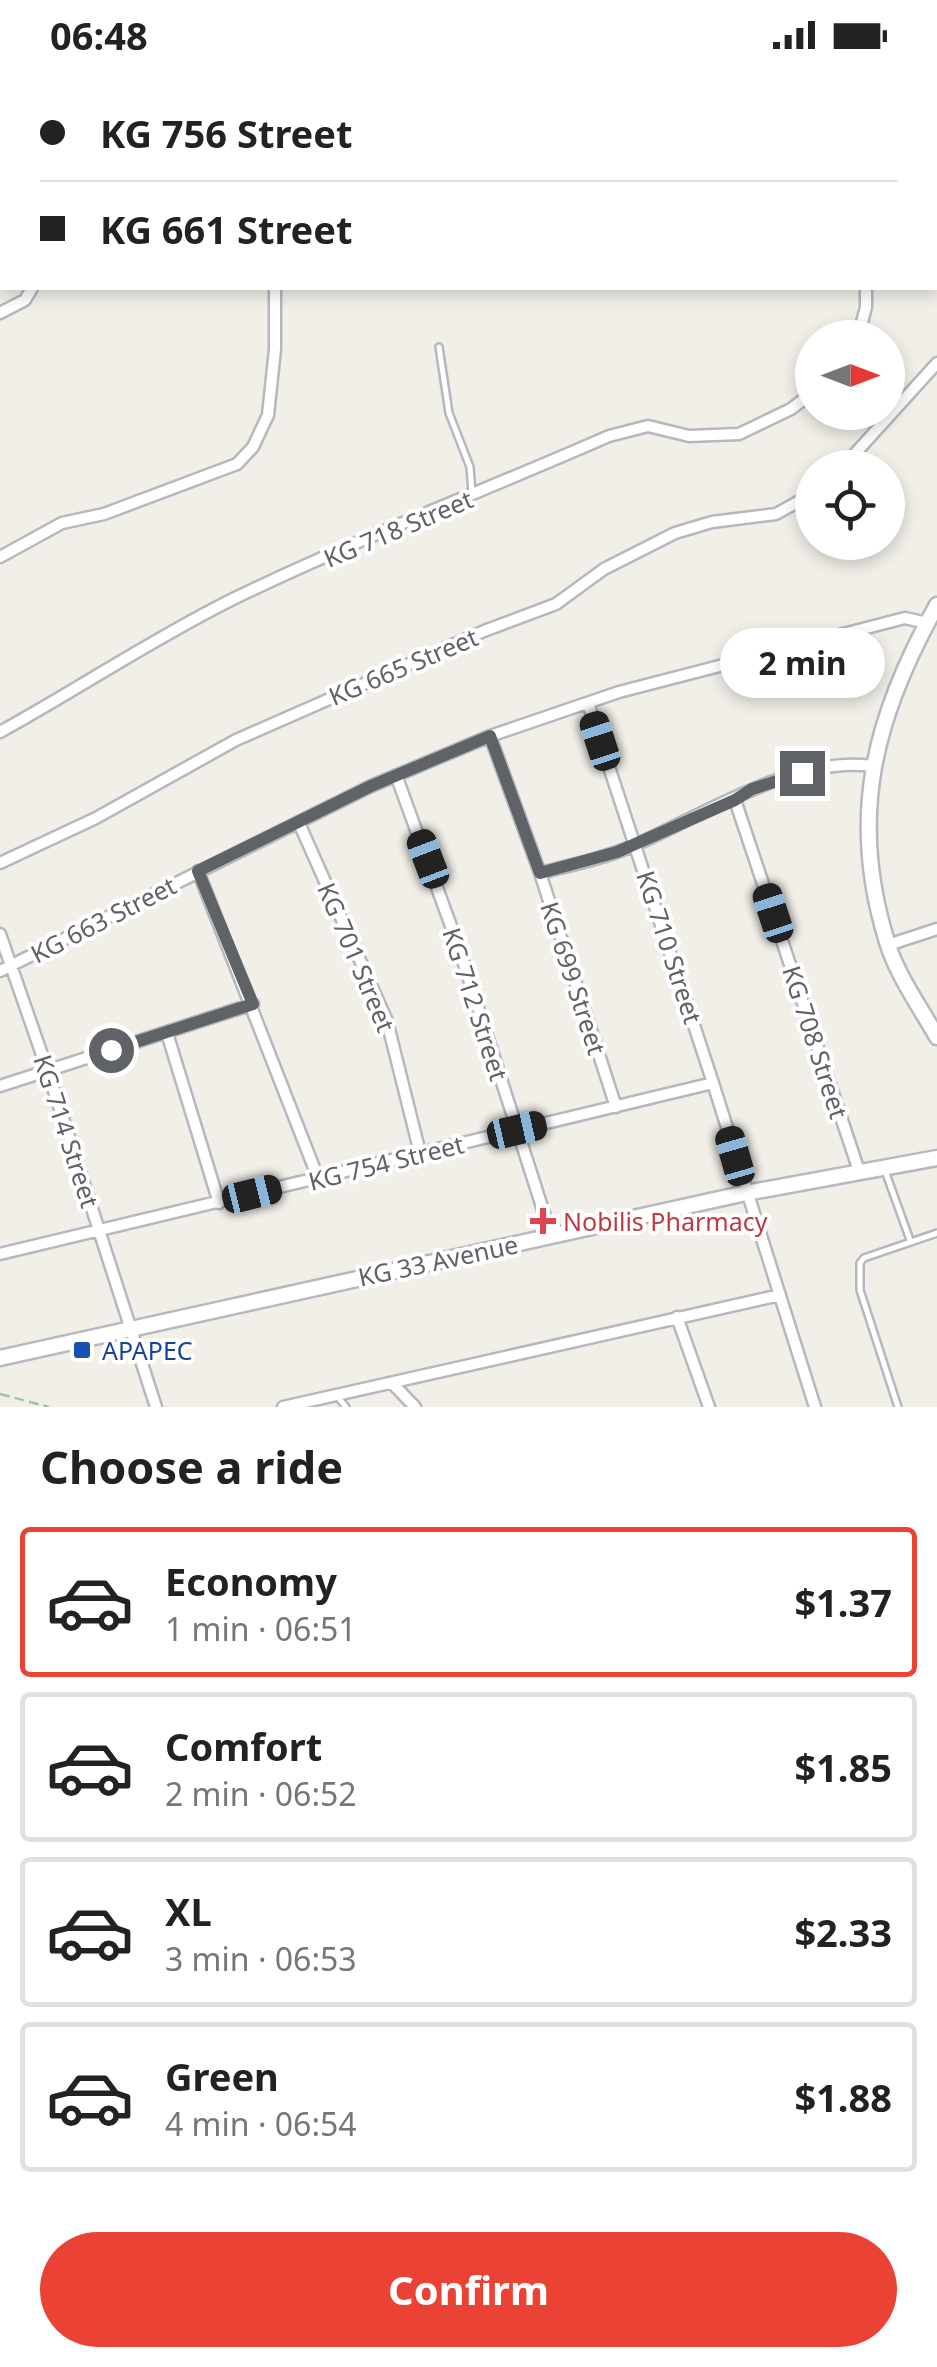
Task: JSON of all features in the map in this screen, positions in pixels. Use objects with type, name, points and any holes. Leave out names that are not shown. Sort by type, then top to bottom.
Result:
[{"type":"main road","points":[[937,605],[892,699],[872,766],[868,847],[888,945],[937,1037]]},
{"type":"main road","name":"KG 33 Avenue","points":[[0,1358],[746,1193],[937,1158]]},
{"type":"street","points":[[0,313],[24,300],[31,290]]},
{"type":"street","points":[[0,557],[62,523],[119,509],[237,464],[253,447],[268,415],[275,349],[275,290]]},
{"type":"street","points":[[863,320],[866,290]]},
{"type":"street","points":[[858,450],[937,363]]},
{"type":"street","name":"KG 718 Street","points":[[0,732],[142,646],[234,598],[609,436],[639,427],[689,436],[738,434],[795,406]]},
{"type":"street","name":"KG 665 Street","points":[[0,863],[96,818],[236,740],[484,631],[556,604],[604,569],[675,533],[730,519],[776,514],[795,503]]},
{"type":"street","name":"KG 663 Street","points":[[5,969],[396,775],[490,736],[588,703],[905,618],[927,623]]},
{"type":"street","name":"KG 710 Street","points":[[588,703],[713,1082],[814,1407]]},
{"type":"street","name":"KG 699 Street","points":[[490,736],[540,873],[616,1107]]},
{"type":"street","points":[[540,873],[636,844],[752,789],[844,764],[872,766]]},
{"type":"street","name":"KG 712 Street","points":[[396,775],[428,859],[551,1235]]},
{"type":"street","name":"KG 708 Street","points":[[735,800],[859,1171]]},
{"type":"street","name":"KG 701 Street","points":[[300,823],[387,1021],[420,1153]]},
{"type":"street","points":[[198,871],[318,1178]]},
{"type":"street","points":[[888,945],[937,929]]},
{"type":"street","name":"KG 714 Street","points":[[0,934],[5,969],[48,1072],[156,1407]]},
{"type":"street","points":[[0,1086],[253,1004]]},
{"type":"street","points":[[167,1032],[218,1202]]},
{"type":"street","name":"KG 754 Street","points":[[0,1254],[713,1082]]},
{"type":"street","points":[[283,1407],[780,1295]]},
{"type":"street","points":[[677,1317],[709,1407]]},
{"type":"street","points":[[393,1384],[416,1407]]},
{"type":"lane","points":[[439,346],[449,413],[470,467],[473,496]]},
{"type":"lane","points":[[884,1168],[910,1240]]},
{"type":"lane","points":[[898,1407],[860,1290],[858,1272],[864,1258],[937,1233]]},
{"type":"lane","points":[[338,1396],[346,1407]]},
{"type":"path","points":[[0,1394],[49,1407]]},
{"type":"place","name":"Nobilis Pharmacy","points":[[543,1221]]},
{"type":"place","name":"APAPEC","points":[[82,1350]]},
{"type":"route","points":[[111,1050],[253,1004],[198,871],[440,756],[490,736],[540,873],[617,852],[752,789],[802,773]]}]
